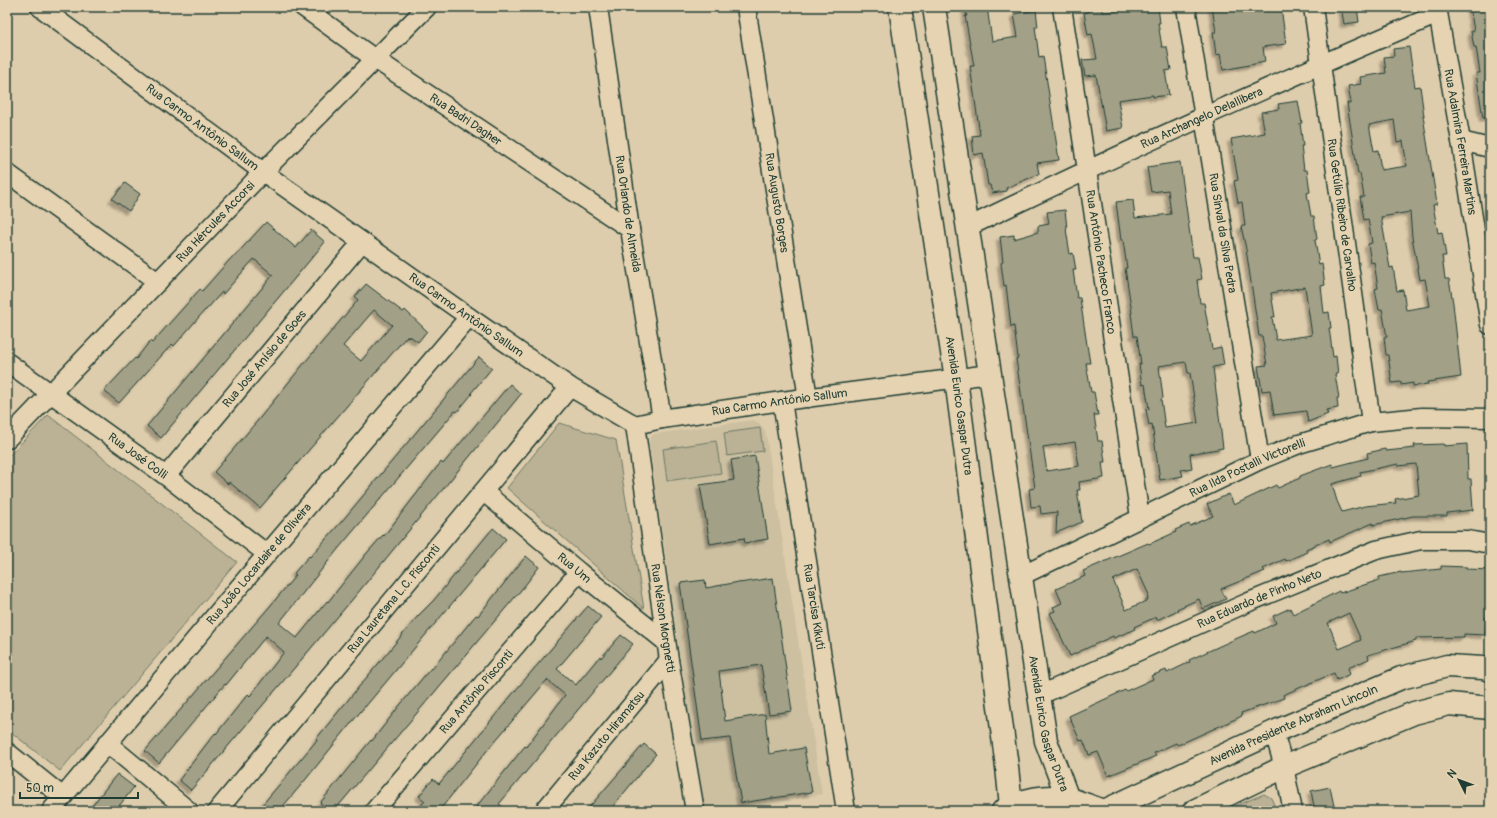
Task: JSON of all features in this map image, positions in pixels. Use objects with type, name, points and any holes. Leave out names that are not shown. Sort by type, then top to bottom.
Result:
[{"type":"street","name":"Rua Carmo Antônio Sallum","points":[[40,7],[263,172],[362,242],[570,387],[636,425],[662,419],[782,401],[990,374]]},
{"type":"street","name":"Rua Badri Dagher","points":[[303,7],[375,59],[630,229]]},
{"type":"street","name":"Rua Hércules Accorsi","points":[[7,439],[263,172],[427,7]]},
{"type":"street","name":"Rua Orlando de Almeida","points":[[598,7],[630,229],[662,419]]},
{"type":"street","name":"Rua Augusto Borges","points":[[746,7],[808,398]]},
{"type":"street","name":"Avenida Eurico Gaspar Dutra","points":[[900,7],[956,379],[1008,767],[1007,809]]},
{"type":"street","name":"Avenida Eurico Gaspar Dutra","points":[[934,7],[1038,696],[1046,741],[1068,798]]},
{"type":"street","name":"Rua Antônio Pacheco Franco","points":[[1062,7],[1088,169],[1140,517]]},
{"type":"street","name":"Rua Sinval da Silva Pedra","points":[[1186,7],[1260,460]]},
{"type":"street","name":"Rua Getúlio Ribeiro de Carvalho","points":[[1313,7],[1371,422]]},
{"type":"street","name":"Rua Archangelo Delallibera","points":[[968,227],[1088,169],[1438,10]]},
{"type":"street","name":"Rua Adalmira Ferreira Martins","points":[[1438,10],[1486,274],[1490,325]]},
{"type":"street","points":[[906,42],[938,37]]},
{"type":"street","points":[[1461,141],[1490,148]]},
{"type":"street","points":[[7,173],[158,282]]},
{"type":"street","name":"Rua José Anísio de Goes","points":[[166,476],[362,242]]},
{"type":"street","name":"Rua João Locardaire de Oliveira","points":[[51,811],[469,317]]},
{"type":"street","name":"Rua José Colli","points":[[7,362],[166,476],[267,554]]},
{"type":"street","name":"Rua Lauretana L.C. Pisconti","points":[[216,811],[484,492],[570,387]]},
{"type":"street","name":"Rua Tarcisa Kikuti","points":[[782,401],[846,811]]},
{"type":"street","name":"Rua Ilda Postalli Victorelli","points":[[1021,576],[1260,460],[1299,444],[1371,422],[1422,417],[1490,418]]},
{"type":"street","name":"Rua Nélson Morgnetti","points":[[636,425],[666,642],[695,811]]},
{"type":"street","name":"Rua Um","points":[[484,492],[578,572],[666,642]]},
{"type":"street","name":"Rua Eduardo de Pinho Neto","points":[[1038,696],[1249,602],[1376,550],[1421,540],[1468,540],[1490,544]]},
{"type":"street","name":"Rua Antônio Pisconti","points":[[374,811],[578,572]]},
{"type":"street","name":"Rua Kazuto Hiramatsu","points":[[544,811],[669,660]]},
{"type":"street","name":"Avenida Presidente Abraham Lincoln","points":[[1104,811],[1274,732],[1401,678],[1447,666],[1483,668],[1490,670]]},
{"type":"street","points":[[1194,811],[1284,767],[1414,713],[1449,704],[1490,708]]},
{"type":"street","points":[[1274,732],[1284,767],[1293,811]]},
{"type":"street","points":[[107,743],[189,811]]},
{"type":"street","points":[[7,752],[63,796]]},
{"type":"street","points":[[1007,809],[1029,800],[1048,797],[1068,798],[1104,811]]},
{"type":"shaded area","points":[[48,415],[237,562],[60,771],[7,729],[7,458]]},
{"type":"shaded area","points":[[753,420],[759,423],[765,430],[766,434],[822,794],[738,811],[703,811],[649,443],[650,438],[654,434]]},
{"type":"shaded area","points":[[559,423],[616,440],[644,609],[507,488]]},
{"type":"shaded area","points":[[760,428],[763,451],[727,456],[724,433]]},
{"type":"shaded area","points":[[716,441],[721,473],[667,481],[663,449]]},
{"type":"shaded area","points":[[1264,794],[1271,798],[1277,811],[1223,811]]},
{"type":"building","points":[[965,7],[987,7],[992,41],[1018,37],[1014,14],[1036,10],[1038,27],[1035,27],[1039,57],[1043,56],[1059,160],[1037,163],[1039,174],[1006,188],[1007,191],[992,193],[990,185],[988,185],[983,153],[974,155],[972,136],[980,135],[970,66],[974,66],[965,16],[967,16]]},
{"type":"building","points":[[1087,7],[1102,7],[1102,12],[1136,9],[1136,7],[1158,7],[1160,23],[1158,23],[1162,47],[1167,47],[1171,70],[1165,71],[1169,95],[1153,97],[1153,95],[1118,100],[1123,128],[1106,131],[1096,75],[1085,76],[1082,60],[1097,59],[1092,34],[1088,35],[1084,13],[1088,12]]},
{"type":"building","points":[[1212,7],[1281,7],[1286,44],[1263,47],[1265,62],[1223,70],[1220,54],[1216,55],[1213,32],[1216,32]]},
{"type":"building","points":[[1341,7],[1357,7],[1359,22],[1344,24]]},
{"type":"building","points":[[1470,7],[1490,7],[1490,117],[1483,118],[1476,73],[1480,73],[1476,47],[1474,47],[1471,31],[1474,31]]},
{"type":"building","points":[[1409,47],[1415,87],[1420,86],[1423,116],[1437,204],[1433,205],[1438,233],[1442,232],[1446,256],[1442,256],[1445,279],[1449,279],[1453,303],[1461,377],[1427,382],[1428,384],[1413,386],[1413,383],[1401,385],[1401,382],[1392,383],[1384,337],[1387,337],[1382,309],[1379,310],[1375,289],[1378,288],[1374,262],[1371,263],[1368,244],[1372,243],[1368,219],[1364,220],[1360,197],[1364,197],[1360,173],[1358,174],[1347,103],[1351,103],[1348,86],[1361,84],[1360,77],[1386,73],[1384,57],[1394,56],[1393,49]],"holes":[[[1394,120],[1397,142],[1403,141],[1407,166],[1381,170],[1378,150],[1374,151],[1369,125]],[[1410,212],[1412,237],[1420,280],[1425,279],[1430,306],[1406,310],[1403,290],[1397,291],[1393,267],[1390,268],[1381,217]]]},
{"type":"building","points":[[1298,101],[1302,123],[1300,123],[1304,170],[1307,170],[1310,192],[1307,193],[1311,216],[1314,216],[1317,239],[1315,240],[1319,265],[1322,264],[1325,285],[1321,286],[1324,313],[1329,312],[1331,328],[1329,328],[1333,357],[1336,356],[1338,374],[1335,374],[1339,398],[1337,398],[1338,408],[1326,410],[1328,414],[1308,422],[1306,411],[1274,415],[1270,390],[1262,391],[1258,366],[1267,365],[1262,336],[1259,336],[1246,249],[1241,226],[1245,226],[1242,202],[1238,203],[1234,181],[1238,180],[1231,139],[1265,133],[1261,112],[1279,109],[1278,104]],"holes":[[[1305,287],[1312,335],[1276,340],[1272,317],[1275,317],[1271,293]]]},
{"type":"building","points":[[1180,162],[1193,257],[1198,257],[1202,279],[1197,280],[1200,303],[1204,303],[1212,349],[1221,347],[1224,365],[1213,367],[1223,448],[1190,454],[1192,468],[1181,470],[1183,476],[1160,480],[1152,424],[1149,425],[1146,410],[1149,409],[1145,384],[1142,385],[1137,336],[1134,336],[1125,268],[1127,268],[1123,240],[1121,240],[1116,202],[1133,200],[1135,218],[1171,214],[1168,190],[1151,192],[1147,167]],"holes":[[[1186,362],[1188,373],[1190,373],[1198,423],[1165,428],[1159,366]]]},
{"type":"building","points":[[125,183],[140,194],[129,211],[112,199]]},
{"type":"building","points":[[1065,210],[1070,254],[1073,253],[1076,270],[1073,270],[1077,298],[1080,298],[1090,363],[1086,363],[1091,392],[1094,392],[1098,415],[1094,415],[1098,441],[1102,441],[1105,462],[1102,462],[1104,478],[1079,482],[1080,490],[1077,490],[1082,522],[1056,533],[1057,512],[1041,514],[1040,506],[1031,507],[1029,489],[1035,488],[1016,359],[1018,358],[1014,326],[1011,327],[1006,285],[1004,286],[1000,237],[1014,235],[1014,239],[1038,232],[1038,226],[1049,224],[1047,212]],"holes":[[[1075,442],[1079,466],[1047,471],[1043,447]]]},
{"type":"building","points":[[266,222],[296,248],[311,230],[325,242],[161,438],[147,426],[273,275],[254,259],[223,294],[222,292],[205,310],[174,346],[172,344],[119,403],[104,391],[135,358],[136,359],[150,341],[152,343],[200,289],[202,291]]},
{"type":"building","points":[[366,284],[403,312],[405,310],[427,331],[418,342],[410,336],[409,338],[407,336],[260,508],[229,482],[228,484],[214,472],[358,300],[355,297]],"holes":[[[374,310],[392,325],[361,361],[343,346]]]},
{"type":"building","points":[[479,357],[492,368],[457,412],[455,411],[338,549],[279,623],[297,638],[367,553],[383,535],[384,536],[441,462],[443,464],[510,384],[521,394],[356,595],[191,790],[179,780],[215,733],[216,734],[248,694],[250,696],[284,652],[266,636],[159,763],[145,751],[271,605],[296,575],[294,573],[342,521]]},
{"type":"building","points":[[1444,444],[1444,446],[1467,444],[1468,479],[1471,479],[1473,510],[1447,513],[1447,516],[1413,516],[1373,525],[1373,523],[1330,542],[1329,539],[1306,549],[1307,552],[1286,561],[1285,559],[1263,569],[1265,571],[1221,589],[1226,599],[1203,609],[1199,599],[1157,620],[1156,617],[1134,627],[1135,629],[1114,638],[1113,636],[1070,656],[1050,613],[1055,611],[1053,607],[1062,603],[1056,589],[1085,576],[1083,571],[1148,543],[1149,544],[1176,532],[1175,530],[1189,524],[1190,526],[1213,516],[1207,504],[1229,494],[1234,505],[1276,485],[1278,488],[1300,478],[1300,476],[1332,464],[1333,467],[1368,458],[1367,453],[1385,449],[1386,451],[1415,448],[1414,445]],"holes":[[[1398,464],[1398,466],[1416,464],[1419,495],[1395,499],[1396,503],[1365,506],[1342,512],[1332,484],[1361,476],[1360,472]],[[1137,569],[1149,595],[1147,596],[1148,600],[1126,610],[1113,580]]]},
{"type":"building","points":[[755,456],[768,539],[745,543],[744,538],[710,544],[700,485],[734,480],[731,460]]},
{"type":"building","points":[[493,528],[506,539],[365,706],[306,779],[279,811],[257,811],[418,616],[434,600]]},
{"type":"building","points":[[526,556],[539,567],[526,584],[334,811],[330,811],[320,803],[431,668],[432,669],[476,615],[478,616]]},
{"type":"building","points":[[1441,566],[1490,570],[1490,617],[1486,617],[1485,635],[1464,634],[1464,637],[1416,638],[1416,641],[1368,655],[1369,659],[1348,668],[1350,674],[1337,680],[1334,673],[1283,695],[1284,698],[1241,713],[1242,716],[1178,745],[1176,743],[1154,753],[1156,756],[1108,776],[1098,752],[1089,755],[1083,740],[1080,741],[1069,716],[1125,690],[1126,691],[1153,679],[1151,676],[1166,670],[1167,673],[1190,662],[1189,660],[1254,631],[1255,633],[1276,623],[1273,616],[1290,608],[1293,614],[1339,591],[1340,593],[1379,580],[1379,577],[1401,572],[1441,569]],"holes":[[[1349,613],[1361,640],[1339,649],[1328,623]]]},
{"type":"building","points":[[773,578],[792,711],[769,714],[761,665],[719,671],[725,721],[765,714],[769,754],[804,748],[812,792],[741,803],[730,738],[702,741],[680,583],[705,580],[706,588]]},
{"type":"building","points":[[588,606],[601,617],[557,669],[576,685],[600,656],[601,658],[621,635],[633,644],[499,804],[508,811],[473,811],[525,746],[526,747],[565,695],[547,680],[489,748],[439,811],[416,811],[425,801],[419,796],[433,779],[439,784],[515,691]]},
{"type":"building","points":[[644,744],[656,754],[609,811],[586,811]]},
{"type":"building","points":[[117,774],[134,787],[115,811],[88,811]]},
{"type":"building","points":[[1330,787],[1335,811],[1315,811],[1311,791]]}]
